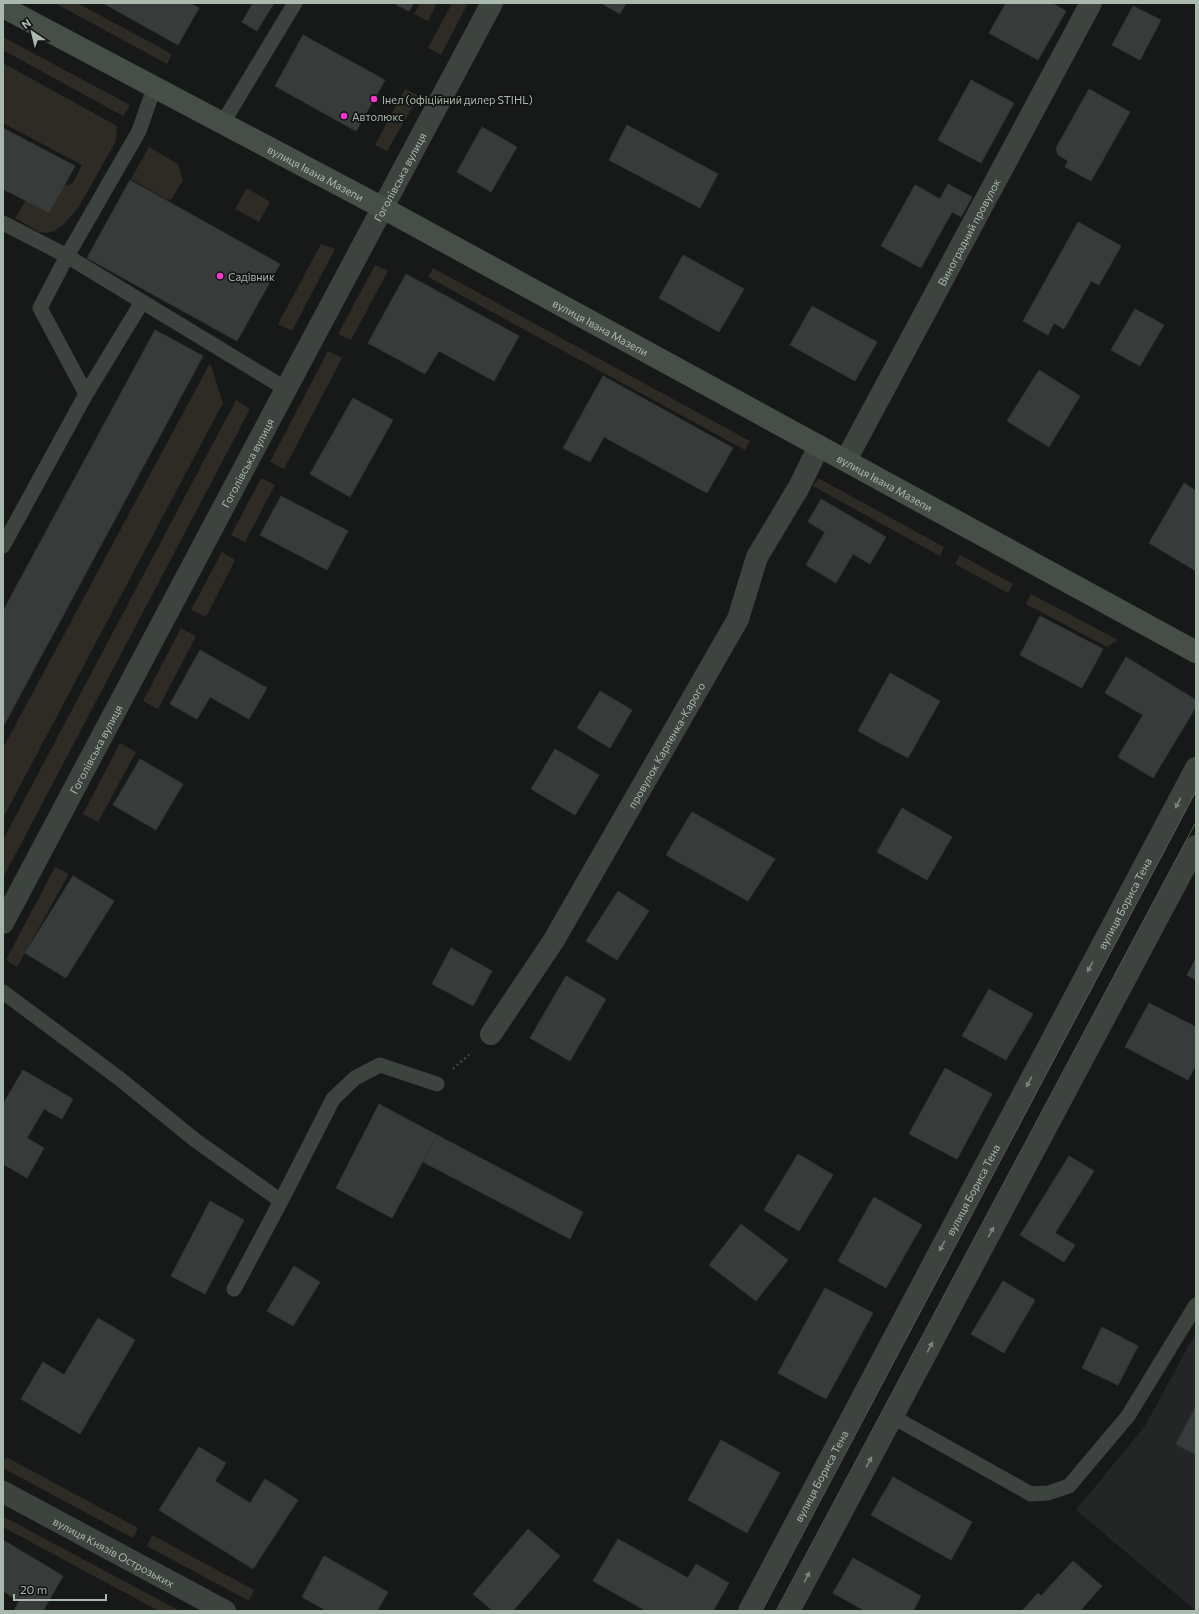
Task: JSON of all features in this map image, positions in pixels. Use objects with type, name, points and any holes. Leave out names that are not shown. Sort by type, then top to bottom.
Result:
[{"type":"main road","name":"вулиця Івана Мазепи","points":[[3,7],[383,208],[1196,652]]},
{"type":"street","name":"Гоголівська вулиця","points":[[3,923],[492,3]]},
{"type":"street","name":"Виноградний провулок","points":[[846,460],[1091,3]]},
{"type":"street","name":"провулок Карпенка-Карого","points":[[491,1034],[554,940],[738,619],[757,557],[799,487],[819,446]]},
{"type":"street","name":"вулиця Бориса Тена","points":[[749,1611],[1196,768]]},
{"type":"street","points":[[789,1611],[1196,846]]},
{"type":"street","name":"вулиця Князів Острозьких","points":[[3,1492],[225,1611]]},
{"type":"lane","points":[[222,124],[295,3]]},
{"type":"lane","points":[[86,394],[40,308],[67,256],[138,131],[154,88]]},
{"type":"lane","points":[[3,223],[67,256],[286,389]]},
{"type":"lane","points":[[3,546],[86,394],[142,302]]},
{"type":"lane","points":[[3,992],[120,1079],[195,1140],[281,1201]]},
{"type":"lane","points":[[234,1289],[333,1099],[354,1078],[380,1065],[437,1084]]},
{"type":"lane","points":[[893,1417],[1031,1494],[1048,1493],[1069,1486],[1128,1416],[1196,1305]]},
{"type":"path","points":[[437,1084],[491,1034]]},
{"type":"shaded area","points":[[55,3],[77,3],[172,54],[167,64]]},
{"type":"shaded area","points":[[420,3],[437,3],[428,21],[414,14]]},
{"type":"shaded area","points":[[452,3],[468,3],[441,55],[428,48]]},
{"type":"shaded area","points":[[3,37],[130,105],[123,116],[3,50]]},
{"type":"shaded area","points":[[3,63],[117,126],[116,141],[78,208],[63,225],[54,231],[46,233],[39,232],[15,218],[26,200],[73,183],[82,165],[3,123]]},
{"type":"shaded area","points":[[405,89],[419,96],[387,151],[375,145]]},
{"type":"shaded area","points":[[149,147],[178,164],[183,180],[172,199],[168,200],[131,179]]},
{"type":"shaded area","points":[[247,188],[270,202],[259,222],[235,209]]},
{"type":"shaded area","points":[[321,244],[335,249],[292,331],[278,324]]},
{"type":"shaded area","points":[[375,265],[388,271],[351,340],[338,334]]},
{"type":"shaded area","points":[[433,268],[750,441],[745,450],[428,277]]},
{"type":"shaded area","points":[[328,351],[342,358],[284,469],[270,462]]},
{"type":"shaded area","points":[[210,363],[223,403],[3,818],[3,748]]},
{"type":"shaded area","points":[[236,400],[250,409],[3,878],[3,840]]},
{"type":"shaded area","points":[[261,478],[275,485],[245,542],[231,535]]},
{"type":"shaded area","points":[[818,478],[944,547],[940,556],[813,486]]},
{"type":"shaded area","points":[[222,552],[235,560],[206,617],[191,610]]},
{"type":"shaded area","points":[[960,555],[1013,584],[1008,593],[955,564]]},
{"type":"shaded area","points":[[1031,594],[1118,640],[1107,647],[1026,604]]},
{"type":"shaded area","points":[[181,628],[196,636],[158,709],[143,701]]},
{"type":"shaded area","points":[[120,743],[136,752],[98,822],[83,814]]},
{"type":"shaded area","points":[[55,867],[69,874],[17,967],[6,960]]},
{"type":"shaded area","points":[[1196,1332],[1196,1611],[1076,1510],[1145,1426]]},
{"type":"shaded area","points":[[6,1457],[138,1528],[133,1538],[3,1468],[3,1463]]},
{"type":"shaded area","points":[[4,1517],[180,1611],[159,1611],[3,1527]]},
{"type":"shaded area","points":[[152,1535],[254,1590],[249,1601],[147,1546]]},
{"type":"building","points":[[103,3],[190,3],[199,8],[178,45]]},
{"type":"building","points":[[253,3],[274,3],[257,31],[242,22]]},
{"type":"building","points":[[393,3],[414,3],[409,11]]},
{"type":"building","points":[[601,3],[626,3],[620,14]]},
{"type":"building","points":[[1006,3],[1052,3],[1066,11],[1038,60],[989,33]]},
{"type":"building","points":[[1133,6],[1161,20],[1140,60],[1112,45]]},
{"type":"building","points":[[303,35],[385,80],[356,131],[275,86]]},
{"type":"building","points":[[971,80],[1014,103],[981,163],[938,140]]},
{"type":"building","points":[[1089,89],[1130,112],[1091,181],[1065,167],[1068,161],[1058,155],[1056,148]]},
{"type":"building","points":[[627,125],[718,174],[700,208],[609,160]]},
{"type":"building","points":[[482,127],[517,147],[491,192],[457,172]]},
{"type":"building","points":[[3,128],[75,166],[49,213],[3,189]]},
{"type":"building","points":[[130,180],[280,264],[237,341],[87,258]]},
{"type":"building","points":[[948,184],[972,197],[961,217],[952,212],[921,268],[881,246],[915,185],[940,199]]},
{"type":"building","points":[[1078,222],[1121,246],[1099,285],[1091,281],[1064,329],[1054,323],[1048,335],[1023,321]]},
{"type":"building","points":[[683,255],[744,289],[719,332],[659,298]]},
{"type":"building","points":[[406,274],[519,336],[494,381],[439,351],[425,374],[368,343]]},
{"type":"building","points":[[812,306],[877,342],[855,381],[790,345]]},
{"type":"building","points":[[1135,309],[1164,325],[1140,366],[1111,350]]},
{"type":"building","points":[[155,330],[203,356],[3,727],[3,611]]},
{"type":"building","points":[[1039,370],[1080,396],[1049,447],[1007,421]]},
{"type":"building","points":[[603,376],[733,448],[707,493],[604,437],[590,462],[563,448]]},
{"type":"building","points":[[353,398],[393,420],[350,497],[310,474]]},
{"type":"building","points":[[1184,483],[1196,491],[1196,571],[1149,543]]},
{"type":"building","points":[[281,496],[348,531],[327,570],[260,535]]},
{"type":"building","points":[[821,499],[886,537],[870,564],[853,554],[836,583],[806,565],[825,532],[808,522]]},
{"type":"building","points":[[1040,616],[1103,649],[1082,688],[1020,655]]},
{"type":"building","points":[[200,650],[267,688],[249,719],[210,697],[197,719],[170,704]]},
{"type":"building","points":[[1126,657],[1196,700],[1196,707],[1153,778],[1118,757],[1143,715],[1105,693]]},
{"type":"building","points":[[890,673],[940,701],[908,758],[858,731]]},
{"type":"building","points":[[600,691],[632,710],[610,748],[577,728]]},
{"type":"building","points":[[555,749],[599,775],[575,815],[531,789]]},
{"type":"building","points":[[140,759],[183,784],[156,830],[113,805]]},
{"type":"building","points":[[902,808],[952,837],[927,880],[877,852]]},
{"type":"building","points":[[692,812],[775,859],[748,901],[666,855]]},
{"type":"building","points":[[73,876],[114,901],[66,978],[25,953]]},
{"type":"building","points":[[618,891],[649,911],[617,960],[586,941]]},
{"type":"building","points":[[451,948],[492,971],[473,1006],[432,984]]},
{"type":"building","points":[[1196,958],[1196,980],[1187,975]]},
{"type":"building","points":[[566,976],[606,999],[570,1061],[530,1038]]},
{"type":"building","points":[[989,989],[1033,1014],[1006,1060],[962,1036]]},
{"type":"building","points":[[1149,1003],[1196,1027],[1196,1065],[1188,1080],[1125,1047]]},
{"type":"building","points":[[945,1068],[992,1094],[957,1159],[909,1134]]},
{"type":"building","points":[[23,1070],[73,1099],[62,1119],[44,1109],[27,1138],[44,1148],[27,1178],[3,1164],[3,1104]]},
{"type":"building","points":[[379,1104],[437,1135],[392,1218],[336,1188]]},
{"type":"building","points":[[437,1135],[583,1212],[570,1239],[423,1162]]},
{"type":"building","points":[[798,1154],[833,1175],[799,1231],[764,1210]]},
{"type":"building","points":[[1069,1156],[1094,1171],[1055,1233],[1075,1245],[1064,1262],[1020,1235]]},
{"type":"building","points":[[874,1197],[922,1225],[886,1288],[838,1261]]},
{"type":"building","points":[[210,1201],[244,1220],[205,1294],[171,1276]]},
{"type":"building","points":[[741,1224],[788,1260],[756,1301],[709,1265]]},
{"type":"building","points":[[294,1266],[320,1282],[293,1326],[267,1311]]},
{"type":"building","points":[[1003,1281],[1035,1300],[1004,1353],[971,1334]]},
{"type":"building","points":[[825,1288],[873,1313],[826,1399],[778,1373]]},
{"type":"building","points":[[98,1318],[135,1340],[80,1434],[21,1399],[43,1362],[64,1375]]},
{"type":"building","points":[[1102,1327],[1138,1346],[1118,1385],[1082,1368]]},
{"type":"building","points":[[1196,1406],[1196,1455],[1176,1444]]},
{"type":"building","points":[[721,1440],[780,1473],[747,1533],[688,1500]]},
{"type":"building","points":[[199,1447],[226,1463],[215,1481],[250,1503],[265,1479],[298,1500],[253,1569],[159,1510]]},
{"type":"building","points":[[893,1477],[972,1522],[951,1560],[871,1515]]},
{"type":"building","points":[[528,1529],[560,1556],[513,1611],[493,1611],[473,1594]]},
{"type":"building","points":[[618,1539],[688,1578],[696,1564],[729,1583],[713,1611],[646,1611],[593,1581]]},
{"type":"building","points":[[3,1540],[63,1576],[43,1611],[14,1611],[19,1601],[3,1591]]},
{"type":"building","points":[[324,1556],[388,1592],[377,1611],[327,1611],[302,1597]]},
{"type":"building","points":[[853,1558],[921,1596],[913,1611],[865,1611],[833,1593]]},
{"type":"building","points":[[1073,1561],[1102,1586],[1080,1611],[1022,1611],[1038,1593],[1041,1596]]},
{"type":"tram line","points":[[762,1611],[1196,791]]},
{"type":"tram line","points":[[776,1611],[1196,822]]},
{"type":"place","name":"Інел (офіційний дилер STIHL)","points":[[374,99]]},
{"type":"place","name":"Автолюкс","points":[[344,116]]},
{"type":"place","name":"Садівник","points":[[220,276]]}]
